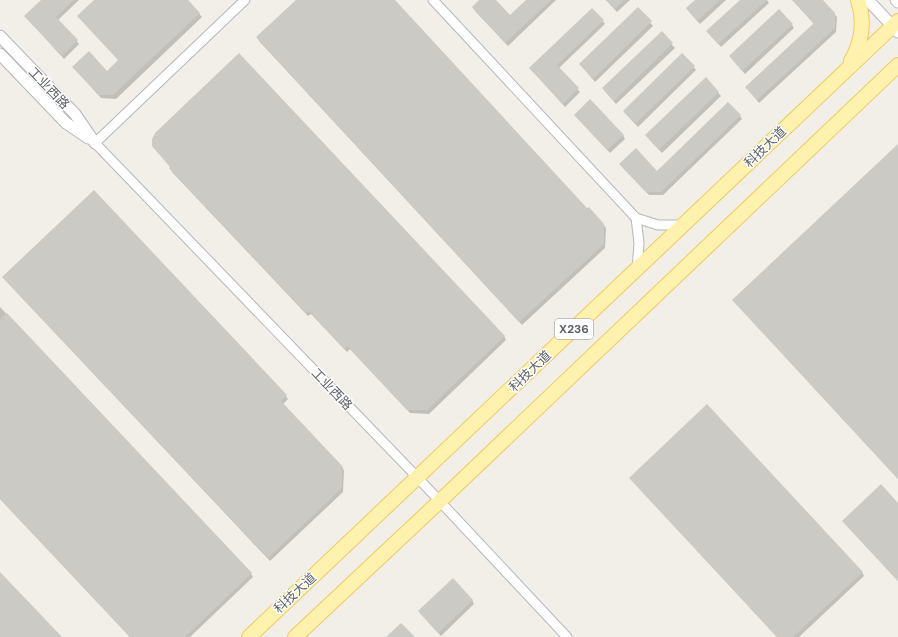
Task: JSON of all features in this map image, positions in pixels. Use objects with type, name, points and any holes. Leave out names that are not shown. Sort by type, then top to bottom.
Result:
[{"type":"main road","points":[[839,76],[848,67],[854,56],[862,32],[862,20],[858,0]]},
{"type":"main road","name":"科技大道","points":[[249,637],[418,478],[839,76],[896,26]]},
{"type":"main road","name":"X236","points":[[295,637],[898,65]]},
{"type":"main road","points":[[876,86],[885,81],[898,77]]},
{"type":"street","points":[[95,143],[245,0]]},
{"type":"street","points":[[433,0],[636,218],[658,225],[683,225]]},
{"type":"street","points":[[868,0],[896,26]]},
{"type":"street","name":"工业西路","points":[[0,36],[74,114],[95,143],[440,501],[567,637]]},
{"type":"street","name":"工业西路","points":[[0,54],[66,123],[95,143]]},
{"type":"street","points":[[636,218],[639,244],[637,269]]},
{"type":"building","points":[[41,0],[74,0],[56,17],[78,40],[62,56],[24,16]]},
{"type":"building","points":[[94,0],[188,0],[200,13],[113,95],[99,95],[72,67],[89,51],[107,71],[118,60],[77,16]]},
{"type":"building","points":[[296,0],[395,0],[587,208],[589,207],[604,224],[604,244],[519,322],[256,37]]},
{"type":"building","points":[[479,0],[496,0],[510,15],[526,0],[551,0],[505,43],[472,7]]},
{"type":"building","points":[[606,0],[624,0],[615,9]]},
{"type":"building","points":[[695,0],[720,0],[697,21],[686,8]]},
{"type":"building","points":[[740,0],[767,0],[718,44],[706,31]]},
{"type":"building","points":[[792,0],[823,0],[835,13],[835,28],[757,100],[745,87],[814,23]]},
{"type":"building","points":[[638,7],[652,21],[593,79],[579,64]]},
{"type":"building","points":[[592,8],[604,20],[557,65],[579,88],[563,104],[529,68]]},
{"type":"building","points":[[779,9],[793,24],[742,71],[729,56]]},
{"type":"building","points":[[662,31],[673,43],[614,101],[602,88]]},
{"type":"building","points":[[239,53],[505,336],[427,410],[407,410],[347,346],[344,349],[309,311],[306,313],[169,168],[170,167],[152,146],[152,139],[155,133]]},
{"type":"building","points":[[682,53],[695,66],[635,124],[623,111]]},
{"type":"building","points":[[706,77],[719,92],[659,150],[645,135]]},
{"type":"building","points":[[590,99],[624,135],[607,150],[574,115]]},
{"type":"building","points":[[728,102],[741,115],[661,192],[646,192],[619,164],[636,148],[657,171]]},
{"type":"building","points":[[898,144],[898,479],[732,300]]},
{"type":"building","points":[[94,190],[287,395],[281,401],[342,466],[342,488],[268,558],[2,277]]},
{"type":"building","points":[[7,313],[252,573],[185,637],[130,637],[0,499],[0,320]]},
{"type":"building","points":[[707,404],[863,572],[793,637],[777,637],[629,478]]},
{"type":"building","points":[[881,484],[898,503],[898,581],[842,521]]},
{"type":"building","points":[[0,572],[22,595],[62,637],[0,637]]},
{"type":"building","points":[[453,578],[473,600],[438,633],[418,611]]},
{"type":"building","points":[[401,623],[415,637],[386,637]]}]
